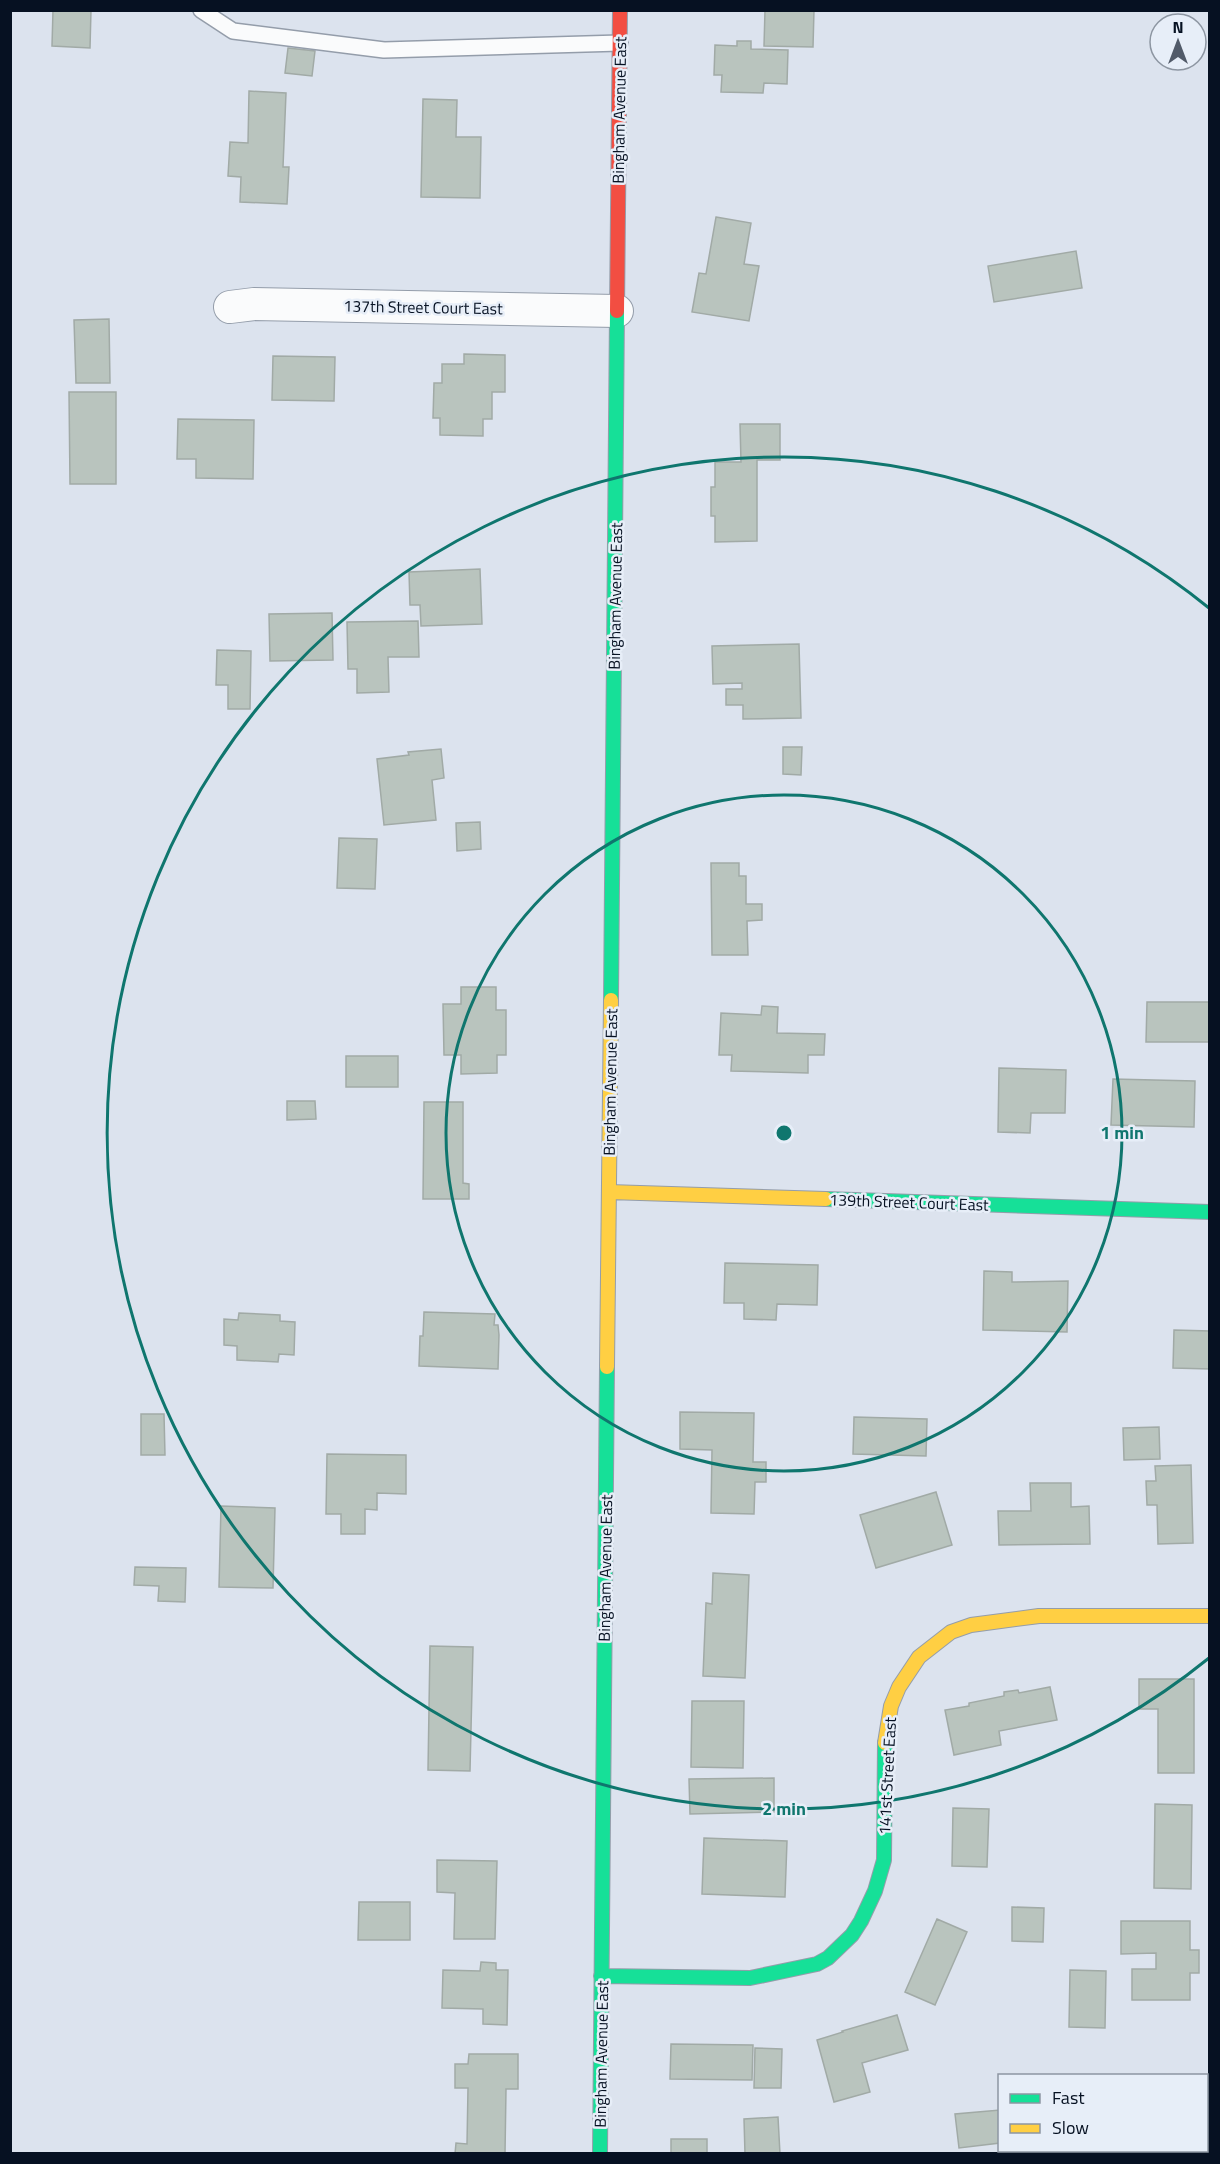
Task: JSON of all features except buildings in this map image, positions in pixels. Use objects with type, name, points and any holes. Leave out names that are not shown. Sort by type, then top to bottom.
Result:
[{"type":"street","name":"Bingham Avenue East","points":[[600,2154],[620,10]]},
{"type":"street","name":"137th Street Court East","points":[[230,307],[254,304],[617,311]]},
{"type":"street","name":"139th Street Court East","points":[[609,1192],[1209,1212]]},
{"type":"street","name":"141st Street East","points":[[602,1976],[750,1978],[817,1964],[828,1958],[852,1935],[874,1891],[884,1860],[885,1746],[891,1706],[899,1687],[919,1657],[951,1632],[971,1625],[1039,1616],[1209,1616]]},
{"type":"lane","points":[[201,10],[233,31],[384,50],[620,43]]},
{"type":"traffic: fast","points":[[611,1000],[617,311]]},
{"type":"traffic: fast","points":[[826,1199],[1210,1212]]},
{"type":"traffic: fast","points":[[600,2154],[607,1367]]},
{"type":"traffic: fast","points":[[601,1976],[750,1978],[817,1964],[828,1958],[852,1935],[861,1921],[875,1891],[884,1860],[885,1743]]},
{"type":"traffic: slow","points":[[607,1367],[611,1000]]},
{"type":"traffic: slow","points":[[609,1192],[826,1199]]},
{"type":"traffic: slow","points":[[885,1743],[891,1706],[899,1687],[919,1657],[951,1632],[971,1625],[1039,1616],[1210,1616]]},
{"type":"traffic: jam","points":[[617,311],[620,10]]}]
